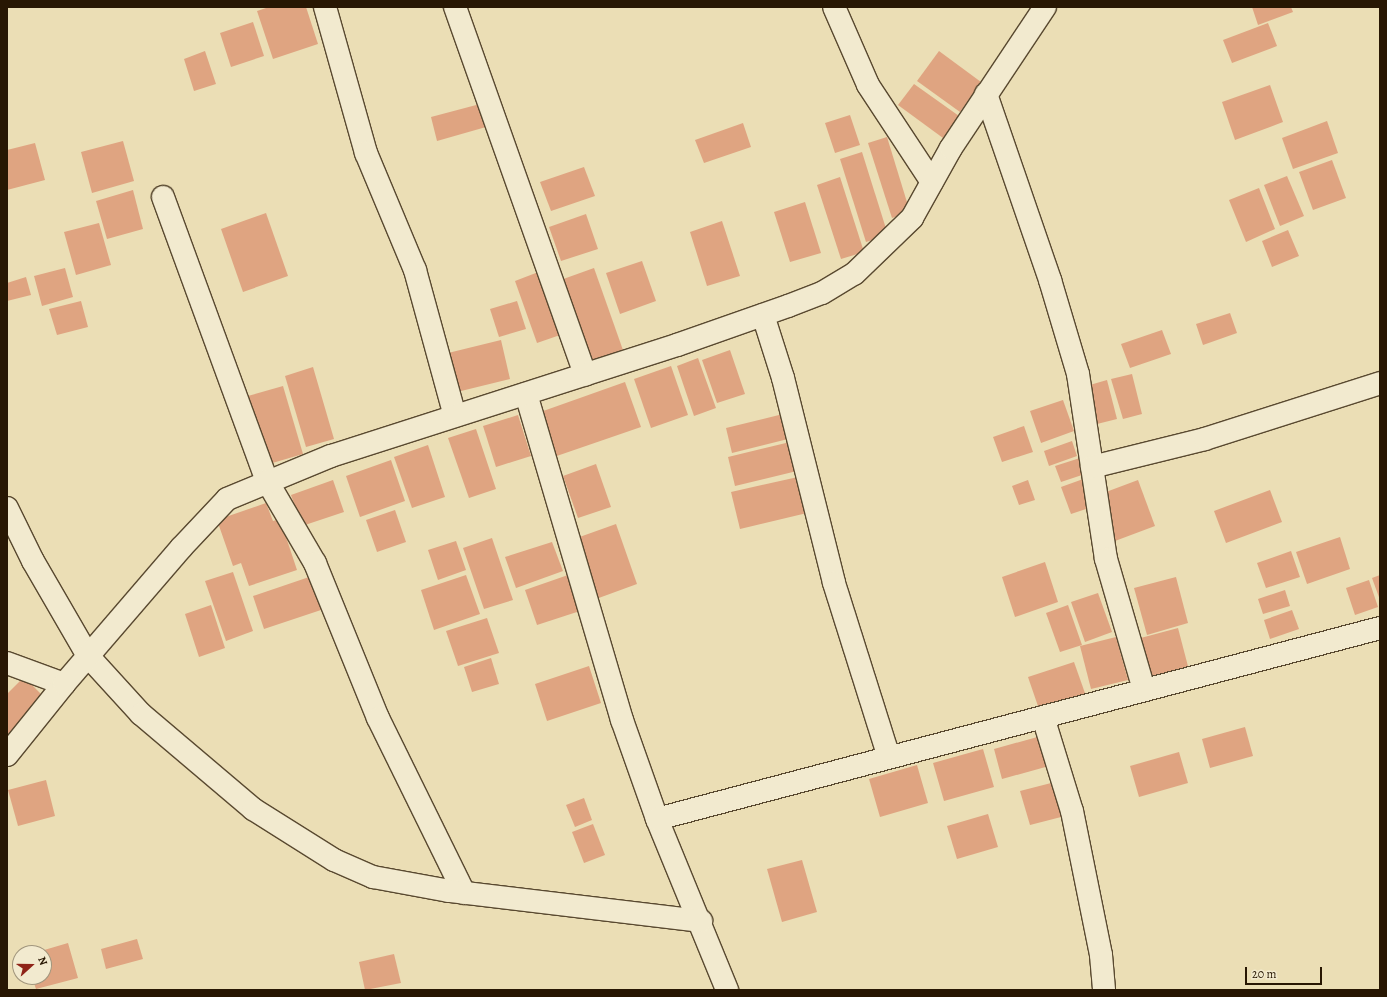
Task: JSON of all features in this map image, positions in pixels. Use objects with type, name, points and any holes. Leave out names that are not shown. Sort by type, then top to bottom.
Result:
[{"type":"street","points":[[325,7],[366,153],[415,270],[455,416]]},
{"type":"street","points":[[455,7],[584,375]]},
{"type":"street","points":[[834,7],[868,85],[932,182]]},
{"type":"street","points":[[7,755],[64,684],[222,504],[267,481],[455,416],[584,375],[763,315],[822,293],[854,274],[912,218],[932,182],[986,94],[1045,7]]},
{"type":"street","points":[[986,94],[1013,166],[1078,374],[1106,559],[1144,690]]},
{"type":"street","points":[[163,198],[267,481],[315,563],[378,718],[440,840],[464,893]]},
{"type":"street","points":[[763,315],[783,378],[834,583],[889,756]]},
{"type":"street","points":[[1092,467],[1205,439],[1380,383]]},
{"type":"street","points":[[526,394],[604,663],[657,820],[701,922],[727,990]]},
{"type":"street","points":[[7,508],[33,561],[88,656],[141,714],[182,751],[253,809],[291,835],[334,860],[373,877],[464,893],[701,922]]},
{"type":"street","points":[[657,820],[889,756],[1380,628]]},
{"type":"street","points":[[7,663],[64,684]]},
{"type":"street","points":[[1043,717],[1072,811],[1101,955],[1104,984]]},
{"type":"building","points":[[269,7],[306,7],[318,44],[273,59],[257,11]]},
{"type":"building","points":[[1252,7],[1291,7],[1293,12],[1258,25]]},
{"type":"building","points":[[253,22],[264,56],[231,67],[220,33]]},
{"type":"building","points":[[1268,23],[1277,46],[1232,63],[1223,40]]},
{"type":"building","points":[[205,51],[216,84],[194,91],[184,59]]},
{"type":"building","points":[[939,51],[981,82],[960,112],[917,81]]},
{"type":"building","points":[[914,84],[959,116],[943,138],[898,105]]},
{"type":"building","points":[[1270,85],[1283,122],[1235,140],[1222,102]]},
{"type":"building","points":[[480,104],[486,127],[437,141],[431,117]]},
{"type":"building","points":[[850,115],[860,145],[835,153],[825,123]]},
{"type":"building","points":[[1327,121],[1338,153],[1293,169],[1282,138]]},
{"type":"building","points":[[743,123],[751,147],[704,163],[695,140]]},
{"type":"building","points":[[887,137],[910,212],[892,218],[868,143]]},
{"type":"building","points":[[123,141],[134,181],[92,193],[81,152]]},
{"type":"building","points":[[35,143],[45,180],[7,190],[7,150]]},
{"type":"building","points":[[862,152],[888,235],[866,242],[840,159]]},
{"type":"building","points":[[1332,160],[1346,198],[1313,210],[1299,172]]},
{"type":"building","points":[[584,167],[595,196],[551,211],[540,182]]},
{"type":"building","points":[[1287,176],[1304,216],[1280,226],[1264,185]]},
{"type":"building","points":[[840,177],[864,252],[841,259],[817,185]]},
{"type":"building","points":[[1259,188],[1275,229],[1246,242],[1229,200]]},
{"type":"building","points":[[133,190],[143,229],[107,239],[96,201]]},
{"type":"building","points":[[805,202],[821,253],[790,262],[774,212]]},
{"type":"building","points":[[266,213],[288,276],[243,292],[221,229]]},
{"type":"building","points":[[586,214],[598,249],[561,261],[549,227]]},
{"type":"building","points":[[722,221],[740,276],[707,286],[690,232]]},
{"type":"building","points":[[99,223],[111,265],[76,275],[64,232]]},
{"type":"building","points":[[1288,230],[1299,256],[1272,267],[1262,241]]},
{"type":"building","points":[[642,261],[656,301],[620,314],[606,273]]},
{"type":"building","points":[[65,268],[73,297],[42,306],[34,276]]},
{"type":"building","points":[[594,268],[624,353],[584,367],[555,282]]},
{"type":"building","points":[[541,271],[563,334],[537,343],[515,281]]},
{"type":"building","points":[[26,277],[31,295],[7,301],[7,283]]},
{"type":"building","points":[[81,301],[88,327],[57,335],[49,309]]},
{"type":"building","points":[[517,301],[526,329],[499,337],[490,309]]},
{"type":"building","points":[[1230,313],[1237,333],[1203,345],[1196,324]]},
{"type":"building","points":[[1162,330],[1171,354],[1130,368],[1121,344]]},
{"type":"building","points":[[501,340],[510,379],[457,392],[448,353]]},
{"type":"building","points":[[730,350],[745,394],[717,403],[702,360]]},
{"type":"building","points":[[698,358],[716,408],[694,416],[677,366]]},
{"type":"building","points":[[671,366],[688,415],[651,428],[634,379]]},
{"type":"building","points":[[313,367],[334,439],[306,447],[285,376]]},
{"type":"building","points":[[1132,374],[1142,414],[1123,419],[1111,379]]},
{"type":"building","points":[[1107,380],[1117,419],[1093,425],[1083,387]]},
{"type":"building","points":[[625,382],[641,427],[548,459],[532,415]]},
{"type":"building","points":[[283,386],[303,454],[269,464],[248,396]]},
{"type":"building","points":[[1063,400],[1074,431],[1041,443],[1030,411]]},
{"type":"building","points":[[783,414],[788,439],[732,453],[726,428]]},
{"type":"building","points":[[518,415],[531,456],[496,467],[483,426]]},
{"type":"building","points":[[1024,426],[1033,452],[1002,462],[993,437]]},
{"type":"building","points":[[476,429],[496,489],[469,498],[448,438]]},
{"type":"building","points":[[1072,441],[1077,456],[1049,466],[1044,451]]},
{"type":"building","points":[[790,442],[797,471],[735,486],[728,457]]},
{"type":"building","points":[[428,445],[445,497],[412,508],[394,457]]},
{"type":"building","points":[[1080,458],[1085,474],[1061,482],[1055,466]]},
{"type":"building","points":[[391,460],[405,501],[360,517],[346,476]]},
{"type":"building","points":[[596,464],[611,507],[578,518],[563,476]]},
{"type":"building","points":[[798,477],[807,513],[740,529],[731,492]]},
{"type":"building","points":[[1086,478],[1095,506],[1071,514],[1061,487]]},
{"type":"building","points":[[333,480],[344,512],[302,526],[291,495]]},
{"type":"building","points":[[1028,480],[1035,500],[1019,505],[1012,486]]},
{"type":"building","points":[[1138,480],[1155,526],[1115,541],[1098,495]]},
{"type":"building","points":[[1270,490],[1282,522],[1226,543],[1214,511]]},
{"type":"building","points":[[266,503],[273,521],[280,519],[297,570],[249,586],[241,563],[233,566],[217,520]]},
{"type":"building","points":[[395,510],[406,542],[377,552],[366,520]]},
{"type":"building","points":[[616,524],[637,584],[596,599],[574,539]]},
{"type":"building","points":[[1340,537],[1350,569],[1307,584],[1296,552]]},
{"type":"building","points":[[492,538],[513,600],[484,609],[463,548]]},
{"type":"building","points":[[456,541],[466,570],[438,580],[428,550]]},
{"type":"building","points":[[552,542],[563,571],[516,588],[505,557]]},
{"type":"building","points":[[1291,551],[1300,577],[1266,588],[1257,563]]},
{"type":"building","points":[[1045,562],[1058,602],[1015,617],[1002,577]]},
{"type":"building","points":[[233,572],[253,631],[226,641],[205,581]]},
{"type":"building","points":[[315,575],[327,608],[264,629],[253,596]]},
{"type":"building","points":[[466,575],[480,614],[434,630],[421,590]]},
{"type":"building","points":[[568,575],[580,611],[537,625],[525,590]]},
{"type":"building","points":[[1380,575],[1380,600],[1372,578]]},
{"type":"building","points":[[1176,577],[1188,623],[1147,635],[1134,588]]},
{"type":"building","points":[[1369,580],[1378,607],[1355,615],[1346,588]]},
{"type":"building","points":[[1285,590],[1290,606],[1263,614],[1258,599]]},
{"type":"building","points":[[1098,593],[1112,632],[1085,642],[1071,602]]},
{"type":"building","points":[[211,605],[225,648],[199,657],[185,614]]},
{"type":"building","points":[[1068,605],[1082,645],[1060,652],[1046,613]]},
{"type":"building","points":[[1292,610],[1299,629],[1270,639],[1264,620]]},
{"type":"building","points":[[487,618],[499,653],[458,666],[446,631]]},
{"type":"building","points":[[1178,628],[1190,674],[1149,685],[1137,639]]},
{"type":"building","points":[[1116,637],[1128,680],[1091,689],[1080,646]]},
{"type":"building","points":[[491,658],[499,684],[472,692],[464,667]]},
{"type":"building","points":[[1074,662],[1086,696],[1040,712],[1028,677]]},
{"type":"building","points":[[589,666],[601,703],[547,721],[535,684]]},
{"type":"building","points":[[24,677],[49,702],[14,739],[7,732],[7,694]]},
{"type":"building","points":[[1245,727],[1253,756],[1210,768],[1202,739]]},
{"type":"building","points":[[1041,736],[1049,766],[1002,779],[994,749]]},
{"type":"building","points":[[983,749],[994,787],[944,801],[933,763]]},
{"type":"building","points":[[1179,752],[1188,783],[1139,797],[1130,766]]},
{"type":"building","points":[[917,765],[928,803],[880,817],[869,779]]},
{"type":"building","points":[[46,780],[55,816],[18,826],[8,790]]},
{"type":"building","points":[[1055,782],[1065,816],[1030,825],[1020,791]]},
{"type":"building","points":[[584,798],[592,820],[575,827],[566,805]]},
{"type":"building","points":[[988,814],[998,847],[957,859],[947,826]]},
{"type":"building","points":[[593,824],[605,855],[584,863],[572,832]]},
{"type":"building","points":[[802,860],[817,912],[782,922],[767,869]]},
{"type":"building","points":[[137,939],[143,959],[106,969],[101,949]]},
{"type":"building","points":[[68,943],[78,978],[52,985],[52,948]]},
{"type":"building","points":[[394,954],[401,983],[365,990],[359,962]]},
{"type":"building","points":[[35,985],[51,985],[36,989]]}]
